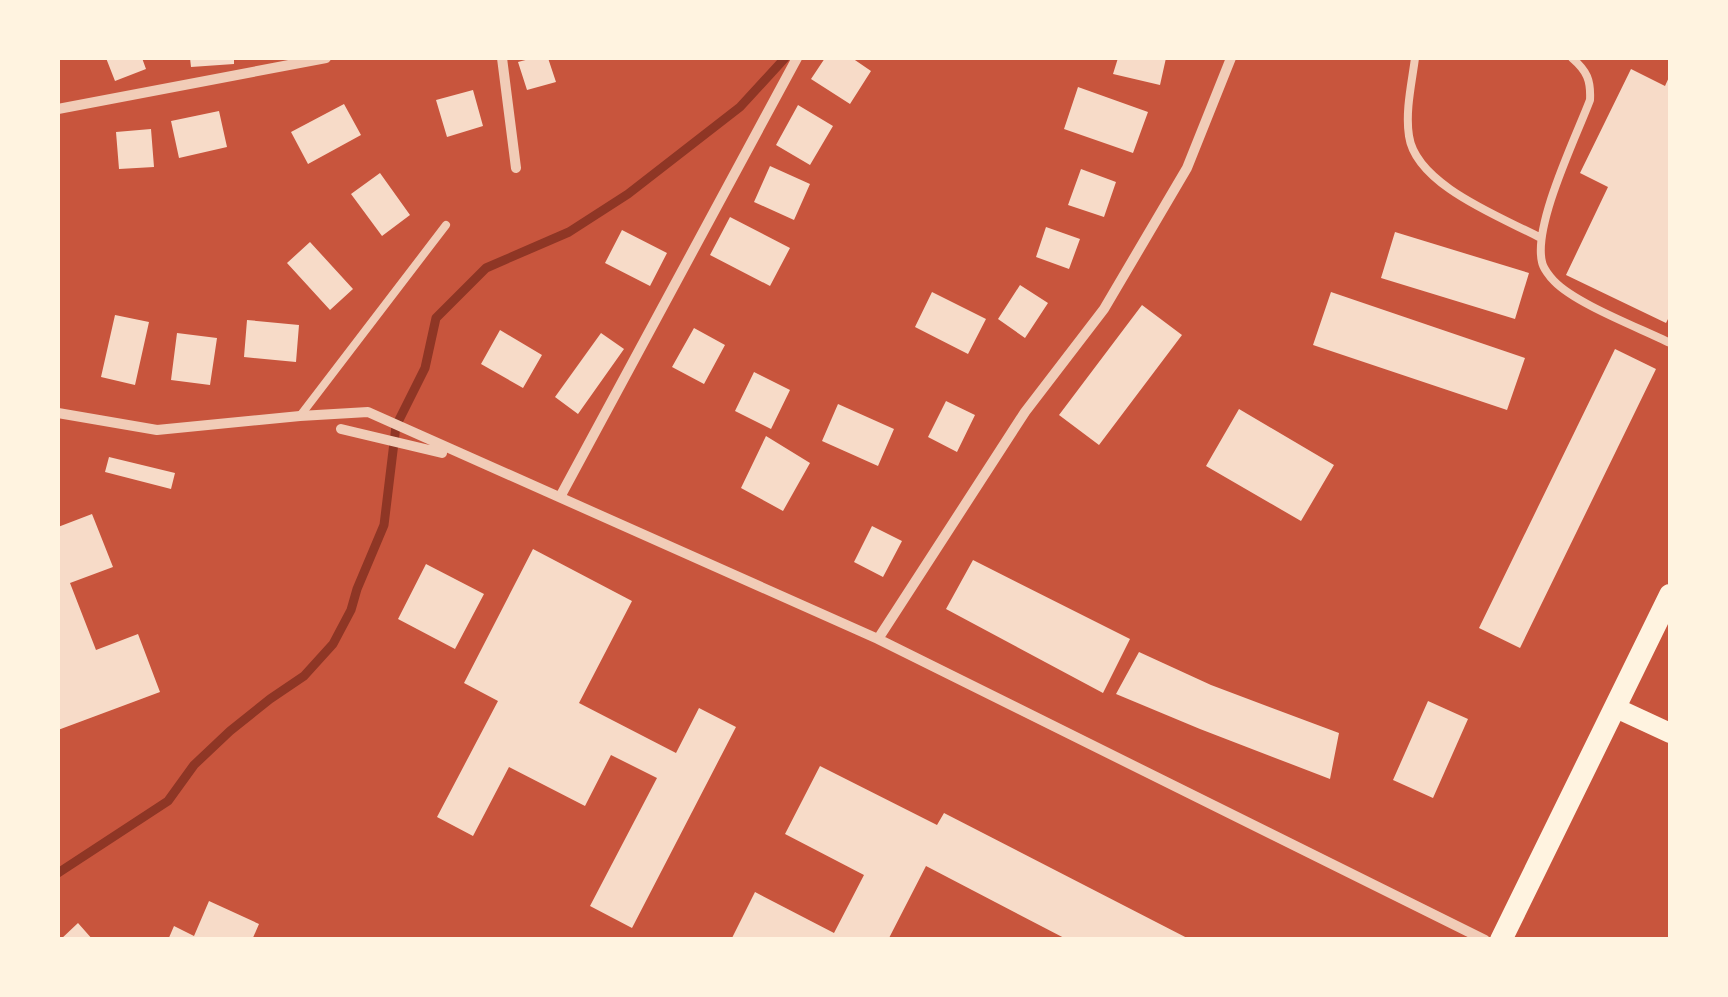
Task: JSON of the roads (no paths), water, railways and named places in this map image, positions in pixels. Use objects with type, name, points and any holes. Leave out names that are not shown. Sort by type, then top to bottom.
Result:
[{"type":"main road","points":[[1501,940],[1670,596]]},
{"type":"main road","points":[[1616,708],[1670,734]]},
{"type":"street","points":[[58,109],[326,58]]},
{"type":"street","points":[[502,58],[516,168]]},
{"type":"street","points":[[560,498],[797,58]]},
{"type":"street","points":[[878,639],[1025,412],[1104,309],[1187,168],[1231,58]]},
{"type":"street","points":[[58,412],[157,430],[368,412],[878,639],[1485,940]]},
{"type":"street","points":[[341,429],[442,453]]},
{"type":"lane","points":[[1416,58],[1408,112],[1414,154],[1447,188],[1542,238]]},
{"type":"lane","points":[[1572,58],[1590,81],[1590,100],[1548,210],[1542,264],[1555,282],[1577,298],[1670,343]]},
{"type":"lane","points":[[300,416],[446,225]]},
{"type":"waterway","points":[[58,873],[168,801],[194,765],[230,731],[304,676],[333,644],[351,610],[384,525],[396,426],[425,368],[436,318],[486,268],[569,232],[628,194],[740,107],[785,58]]}]
